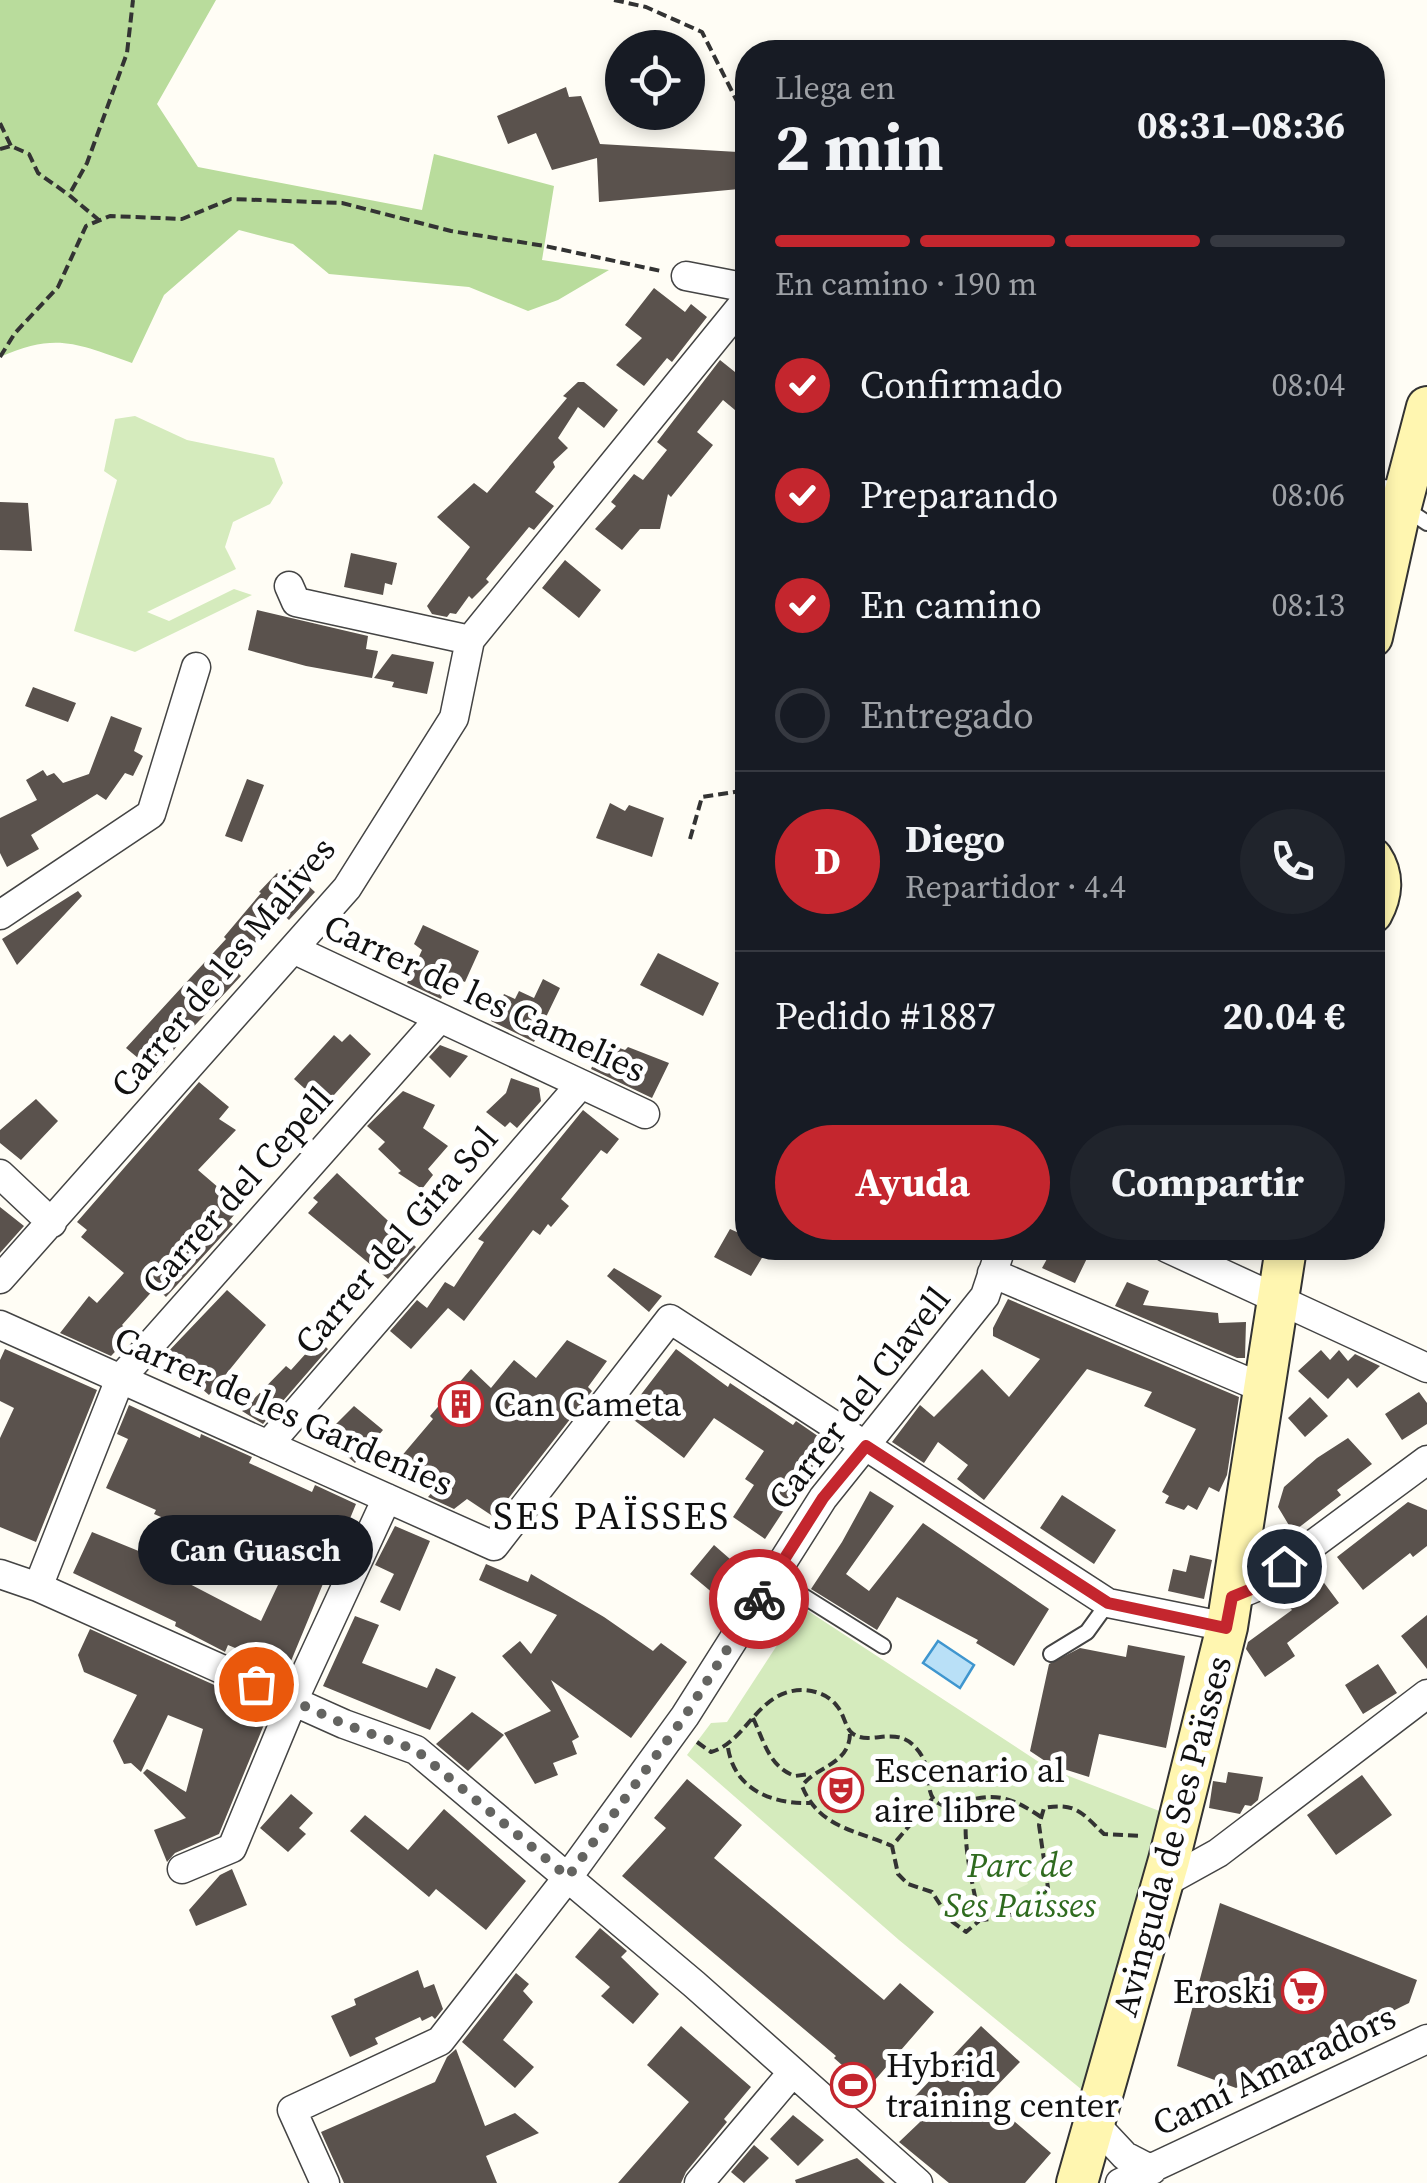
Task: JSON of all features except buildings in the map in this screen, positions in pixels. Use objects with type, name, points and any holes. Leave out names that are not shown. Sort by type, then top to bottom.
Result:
[{"type":"main road","points":[[1385,577],[1427,407]]},
{"type":"main road","name":"Avinguda de Ses Païsses","points":[[1077,2183],[1162,1884],[1229,1612],[1285,1260]]},
{"type":"street","points":[[686,276],[735,285]]},
{"type":"street","name":"Carrer de les Malives","points":[[0,1279],[347,888],[454,718],[470,640],[735,314]]},
{"type":"street","points":[[289,586],[296,602],[470,640]]},
{"type":"street","points":[[0,915],[151,814],[196,667]]},
{"type":"street","name":"Carrer de les Camelies","points":[[293,949],[645,1114]]},
{"type":"street","name":"Carrer del Cepell","points":[[38,1586],[120,1379],[440,1018]]},
{"type":"street","name":"Carrer del Gira Sol","points":[[268,1445],[581,1084]]},
{"type":"street","points":[[0,1174],[52,1222]]},
{"type":"street","points":[[997,1260],[1265,1389]]},
{"type":"street","name":"Carrer del Clavell","points":[[325,2183],[292,2110],[440,2041],[568,1877],[677,1728],[823,1498],[985,1296],[997,1260]]},
{"type":"street","points":[[1194,1260],[1427,1368]]},
{"type":"street","name":"Carrer de les Gardenies","points":[[0,1325],[494,1546],[670,1319],[866,1446]]},
{"type":"street","points":[[866,1446],[1108,1603],[1229,1612],[1254,1588],[1420,1473]]},
{"type":"street","points":[[182,1869],[232,1848],[293,1701],[387,1498]]},
{"type":"street","points":[[0,1574],[38,1586],[293,1701],[416,1750],[568,1877],[918,2183]]},
{"type":"street","points":[[1162,1884],[1218,1853],[1427,1694]]},
{"type":"street","name":"Camí Amaradors","points":[[1120,2183],[1427,2039]]},
{"type":"street","points":[[699,2183],[792,2072]]},
{"type":"street","name":"Camí Amaradors","points":[[1095,2124],[1125,2156],[1152,2170]]},
{"type":"lane","points":[[773,1577],[882,1646]]},
{"type":"lane","points":[[1051,1654],[1087,1632],[1108,1603]]},
{"type":"path","points":[[69,195],[87,163],[127,53],[133,0]]},
{"type":"path","points":[[614,0],[646,7],[702,32],[735,98]]},
{"type":"path","points":[[0,123],[12,146],[29,154],[38,173],[100,220]]},
{"type":"path","points":[[0,149],[12,146]]},
{"type":"path","points":[[0,356],[15,333],[58,287],[86,226],[110,216],[182,218],[231,199],[342,204],[451,230],[686,276]]},
{"type":"path","points":[[690,839],[702,797],[735,792]]},
{"type":"path","points":[[677,1728],[711,1752],[728,1747],[753,1718],[769,1702],[788,1692],[805,1690],[822,1694],[837,1705],[851,1740],[844,1754],[828,1768],[795,1776],[779,1766],[764,1746],[753,1718]]},
{"type":"path","points":[[849,1731],[858,1736],[901,1736],[919,1749],[932,1799],[945,1808],[968,1806]]},
{"type":"path","points":[[728,1747],[739,1774],[763,1796],[783,1803],[810,1803]]},
{"type":"path","points":[[810,1774],[802,1786],[810,1803],[852,1834],[892,1846]]},
{"type":"path","points":[[980,1920],[965,1812],[971,1800],[990,1795],[1010,1798],[1041,1817]]},
{"type":"path","points":[[892,1846],[932,1799]]},
{"type":"path","points":[[892,1846],[898,1874],[908,1884],[932,1892],[950,1920],[966,1932],[980,1920],[1007,1918],[1036,1904],[1048,1888],[1038,1825],[1044,1808],[1065,1804],[1082,1812],[1104,1834],[1136,1837],[1176,1830]]},
{"type":"green space","points":[[0,0],[216,0],[157,104],[198,167],[422,210],[434,154],[554,186],[542,260],[609,270],[558,300],[528,311],[469,287],[329,274],[293,244],[239,230],[164,295],[132,363],[52,343],[0,357]]},
{"type":"green space","points":[[135,416],[187,440],[274,458],[283,483],[270,504],[233,522],[225,547],[236,569],[147,612],[169,621],[234,589],[252,595],[135,652],[74,631],[117,480],[104,471],[115,419]]},
{"type":"green space","name":"Parc de Ses Païsses","points":[[802,1607],[1048,1768],[1162,1812],[1087,2094],[899,1940],[687,1755],[711,1723],[727,1722]]},
{"type":"green space","points":[[1018,1861],[1028,1884],[988,1903],[978,1879]]},
{"type":"water","points":[[938,1641],[974,1665],[960,1688],[923,1663]]},
{"type":"way so far","points":[[256,1684],[344,1724],[416,1750],[568,1877],[685,1716],[759,1599]]},
{"type":"place","name":"Can Cameta","points":[[461,1404]]},
{"type":"place","name":"Can Guasch","points":[[256,1684]]},
{"type":"place","name":"Escenario al aire libre","points":[[841,1790]]},
{"type":"place","name":"Eroski","points":[[1304,1991]]},
{"type":"place","name":"Hybrid training center","points":[[853,2085]]},
{"type":"district","name":"SES PAÏSSES","points":[[612,1516]]},
{"type":"route","points":[[759,1599],[823,1498],[866,1446],[1108,1603],[1226,1628],[1232,1597],[1254,1588],[1284,1566]]}]
